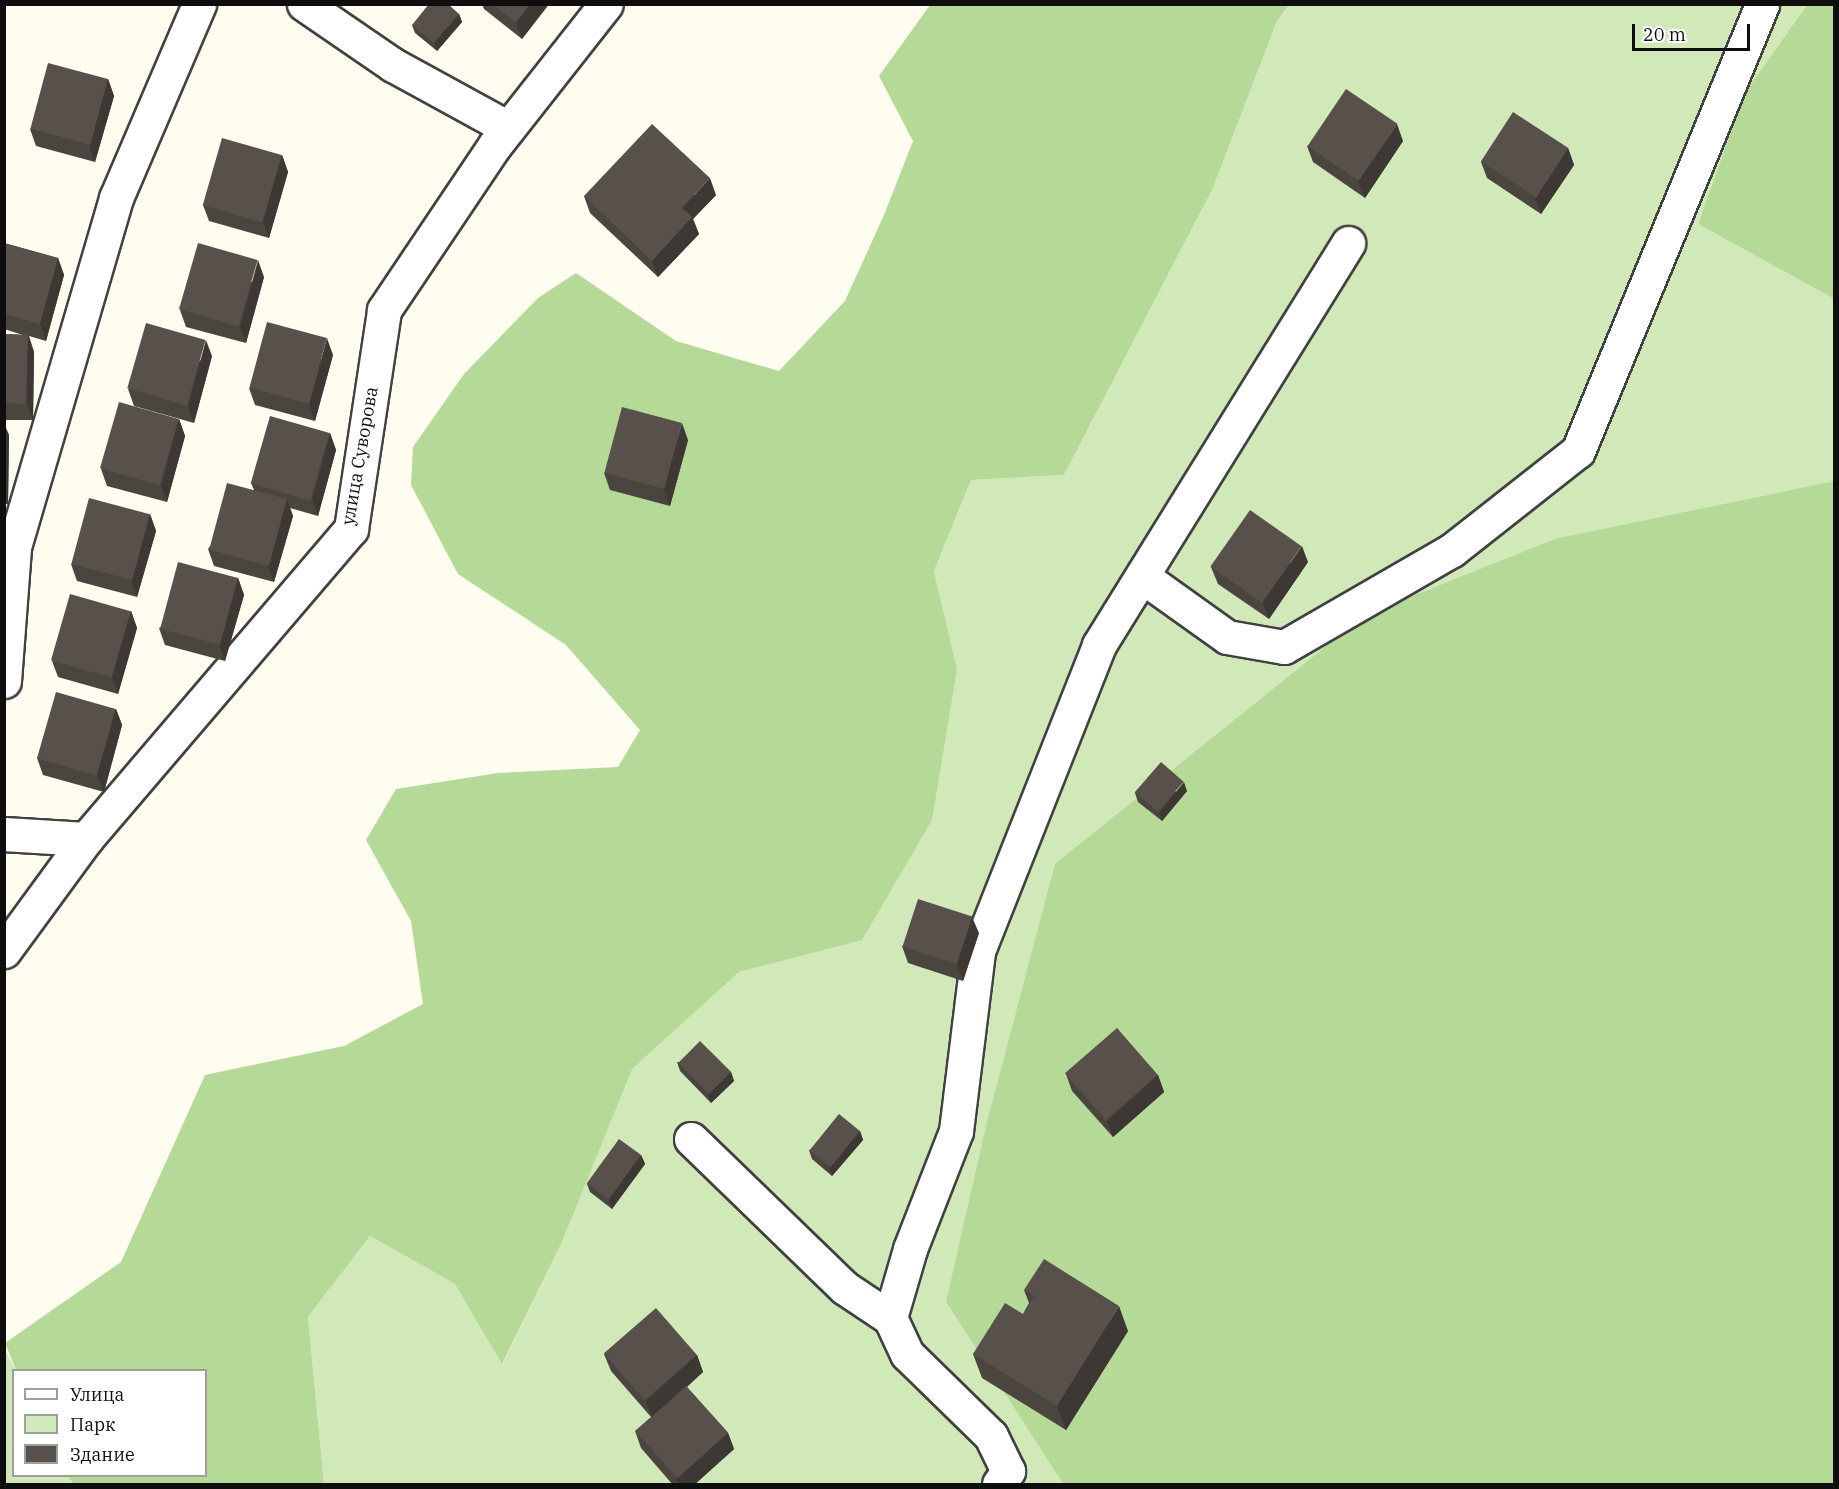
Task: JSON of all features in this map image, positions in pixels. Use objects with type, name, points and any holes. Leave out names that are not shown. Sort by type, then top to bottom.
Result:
[{"type":"street","points":[[4,681],[14,547],[116,198],[199,4]]},
{"type":"street","points":[[304,4],[393,65],[508,128]]},
{"type":"street","name":"улица Суворова","points":[[4,951],[86,839],[351,529],[384,310],[508,128],[606,4]]},
{"type":"street","points":[[1143,577],[1227,637],[1284,647],[1452,550],[1578,451],[1762,4]]},
{"type":"street","points":[[890,1318],[910,1249],[956,1131],[978,951],[1100,645],[1348,243]]},
{"type":"street","points":[[4,834],[86,839]]},
{"type":"street","points":[[691,1139],[845,1288],[890,1318],[907,1354],[991,1436],[1008,1471],[999,1485]]},
{"type":"green space","points":[[930,5],[1289,5],[1277,21],[1213,188],[1064,475],[971,480],[934,571],[957,669],[932,820],[862,940],[739,972],[632,1069],[562,1242],[502,1364],[455,1284],[370,1236],[308,1317],[324,1484],[73,1484],[69,1477],[207,1477],[207,1369],[16,1369],[5,1343],[121,1262],[205,1075],[344,1046],[423,1004],[411,921],[366,840],[396,789],[498,773],[618,767],[640,730],[566,645],[458,574],[411,485],[413,447],[464,374],[538,298],[576,273],[676,341],[779,371],[845,301],[884,215],[913,141],[879,76]]},
{"type":"green space","points":[[1289,5],[1807,5],[1745,92],[1698,224],[1834,299],[1834,481],[1558,538],[946,1302],[1063,1484],[324,1484],[308,1317],[370,1236],[455,1284],[503,1363],[562,1242],[631,1069],[739,972],[862,939],[957,669],[934,571],[971,480],[1064,475],[1213,188],[1277,21]]},
{"type":"green space","points":[[1807,5],[1834,5],[1834,299],[1698,224],[1745,92]]},
{"type":"green space","points":[[1834,481],[1834,1484],[1063,1484],[946,1302],[986,1126],[1055,864],[1365,615],[1558,538]]},
{"type":"green space","points":[[4,1348],[15,1369],[12,1369],[12,1477],[69,1477],[73,1484],[5,1484]]},
{"type":"building","points":[[429,4],[448,4],[459,14],[434,43],[412,25]]},
{"type":"building","points":[[493,4],[530,4],[516,23]]},
{"type":"building","points":[[48,63],[108,79],[90,145],[30,129]]},
{"type":"building","points":[[1346,89],[1397,124],[1359,181],[1307,146]]},
{"type":"building","points":[[1513,112],[1568,148],[1536,197],[1481,161]]},
{"type":"building","points":[[652,124],[710,178],[682,208],[692,217],[652,261],[584,196]]},
{"type":"building","points":[[222,138],[282,155],[262,222],[203,205]]},
{"type":"building","points":[[4,243],[58,258],[40,324],[4,314]]},
{"type":"building","points":[[198,243],[258,260],[239,326],[179,309]]},
{"type":"building","points":[[267,322],[327,338],[309,404],[249,388]]},
{"type":"building","points":[[146,323],[206,340],[187,405],[127,388]]},
{"type":"building","points":[[4,334],[28,335],[26,404],[4,403]]},
{"type":"building","points":[[119,402],[179,419],[160,485],[100,468]]},
{"type":"building","points":[[622,407],[682,423],[664,489],[604,473]]},
{"type":"building","points":[[270,416],[330,433],[310,500],[251,483]]},
{"type":"building","points":[[227,483],[287,499],[269,566],[209,550]]},
{"type":"building","points":[[89,498],[150,514],[132,580],[71,564]]},
{"type":"building","points":[[1250,510],[1302,546],[1262,603],[1210,567]]},
{"type":"building","points":[[178,562],[238,578],[220,645],[160,629]]},
{"type":"building","points":[[70,594],[131,611],[112,678],[51,660]]},
{"type":"building","points":[[56,692],[116,709],[97,775],[37,758]]},
{"type":"building","points":[[1161,762],[1184,782],[1157,812],[1135,792]]},
{"type":"building","points":[[918,899],[972,917],[957,964],[903,947]]},
{"type":"building","points":[[1117,1028],[1158,1075],[1106,1120],[1065,1073]]},
{"type":"building","points":[[700,1041],[731,1072],[709,1094],[678,1063]]},
{"type":"building","points":[[839,1114],[860,1131],[830,1168],[809,1151]]},
{"type":"building","points":[[619,1139],[641,1155],[609,1199],[587,1183]]},
{"type":"building","points":[[1044,1259],[1119,1306],[1057,1406],[973,1354],[1005,1303],[1023,1314],[1034,1296],[1024,1290]]},
{"type":"building","points":[[656,1308],[697,1355],[645,1400],[604,1353]]},
{"type":"building","points":[[686,1386],[728,1433],[678,1478],[635,1432]]}]
